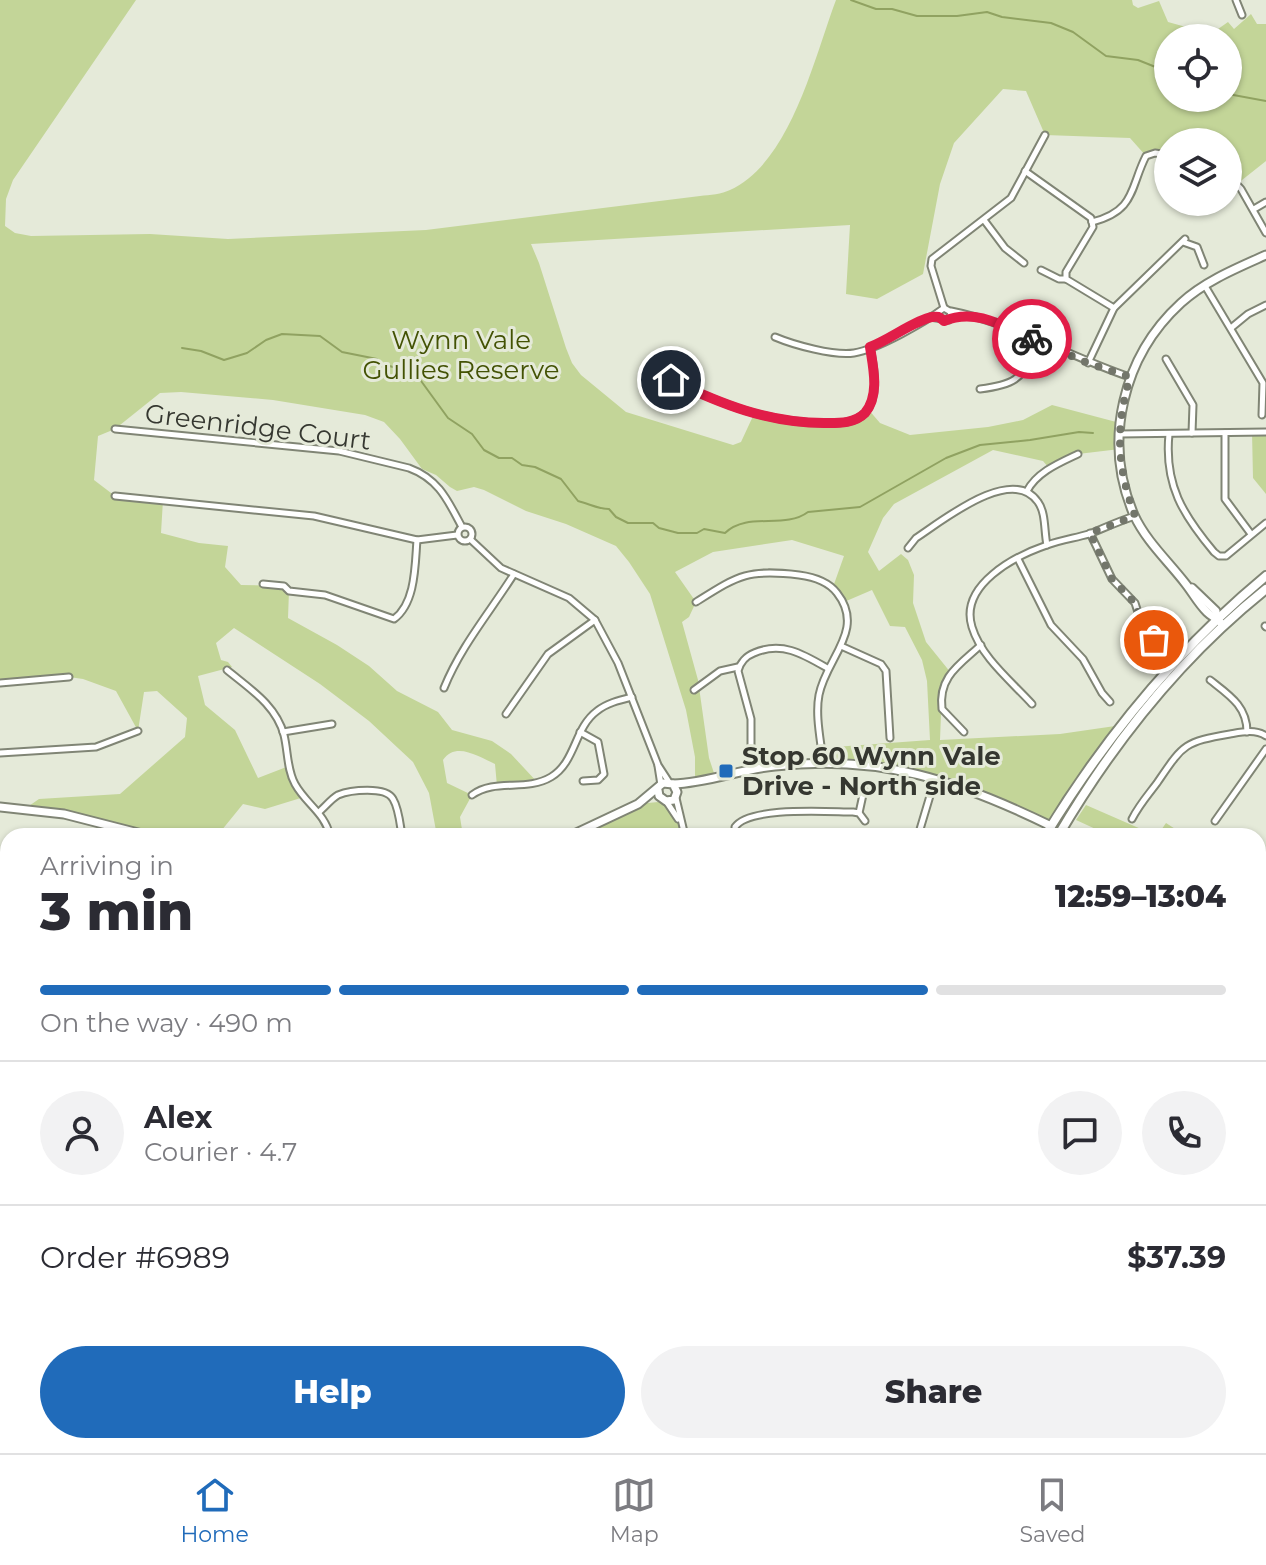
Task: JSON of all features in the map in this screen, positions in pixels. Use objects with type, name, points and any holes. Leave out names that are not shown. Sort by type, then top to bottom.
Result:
[{"type":"main road","points":[[1224,626],[1216,617],[1216,611],[1187,585],[1148,539],[1135,516],[1123,477],[1120,414],[1138,359],[1156,331],[1183,301],[1205,286],[1266,255]]},
{"type":"main road","points":[[1051,826],[1129,716],[1216,617],[1266,576]]},
{"type":"main road","points":[[1062,828],[1096,776],[1150,705],[1224,626],[1266,589]]},
{"type":"main road","points":[[587,828],[638,804],[665,785],[751,769],[823,762],[876,766],[935,778],[992,798],[1051,826],[1067,821]]},
{"type":"main road","points":[[638,804],[664,801],[698,781]]},
{"type":"main road","points":[[665,785],[677,789],[676,796]]},
{"type":"main road","points":[[664,801],[665,785]]},
{"type":"main road","points":[[0,807],[64,814],[119,828]]},
{"type":"street","points":[[1236,0],[1242,15]]},
{"type":"street","points":[[951,314],[944,321],[932,259],[1011,198],[1045,135]]},
{"type":"street","points":[[1092,222],[1115,212],[1130,199],[1146,156],[1154,153]]},
{"type":"street","points":[[1025,171],[1091,218],[1093,227],[1066,272],[1066,279]]},
{"type":"street","points":[[1242,191],[1266,233]]},
{"type":"street","points":[[1254,209],[1266,202]]},
{"type":"street","points":[[984,220],[1005,248],[1024,263]]},
{"type":"street","points":[[1088,363],[1114,308],[1184,240],[1197,247],[1204,265]]},
{"type":"street","points":[[1041,270],[1066,279],[1114,308]]},
{"type":"street","points":[[1205,286],[1263,383],[1262,415]]},
{"type":"street","points":[[1231,328],[1266,305]]},
{"type":"street","points":[[775,337],[793,344],[854,353],[887,341],[941,312],[970,315],[985,318],[1088,363],[1130,377]]},
{"type":"street","points":[[980,389],[1013,383],[1041,343]]},
{"type":"street","points":[[671,380],[732,408],[767,418],[799,423],[845,423],[868,409],[875,376],[870,347]]},
{"type":"street","points":[[1166,359],[1193,405],[1192,433]]},
{"type":"street","name":"Greenridge Court","points":[[115,429],[339,451],[409,468],[444,492],[462,527]]},
{"type":"street","points":[[1119,434],[1264,430]]},
{"type":"street","points":[[1225,433],[1225,499],[1251,534]]},
{"type":"street","points":[[1169,434],[1168,467],[1184,515],[1214,552],[1222,557],[1266,523]]},
{"type":"street","points":[[1027,491],[1049,468],[1078,454]]},
{"type":"street","points":[[908,548],[916,538],[990,492],[1008,489],[1027,491],[1039,503],[1047,545]]},
{"type":"street","points":[[115,496],[314,516],[389,536],[417,540],[457,535],[463,540],[470,539]]},
{"type":"street","points":[[1032,704],[981,645],[970,623],[974,595],[990,576],[1018,559],[1047,545],[1135,516]]},
{"type":"street","points":[[457,535],[462,527],[467,527],[472,530],[470,539]]},
{"type":"street","points":[[1090,533],[1112,579],[1135,603],[1143,628],[1154,640]]},
{"type":"street","points":[[470,539],[493,562],[569,598],[595,620],[618,663],[665,785]]},
{"type":"street","points":[[263,584],[325,595],[394,619],[408,598],[415,574],[417,540]]},
{"type":"street","points":[[1018,559],[1051,625],[1083,659],[1099,689],[1110,702]]},
{"type":"street","points":[[696,602],[747,573],[792,574],[819,579],[833,587],[844,602],[847,631],[827,668],[819,696],[823,762]]},
{"type":"street","points":[[444,688],[469,638],[514,574]]},
{"type":"street","points":[[506,714],[548,654],[595,620]]},
{"type":"street","points":[[964,732],[942,709],[942,688],[948,676],[981,645]]},
{"type":"street","points":[[841,646],[881,664],[886,671],[890,738]]},
{"type":"street","points":[[694,690],[720,671],[738,667],[750,654],[770,647],[785,647],[827,668]]},
{"type":"street","points":[[738,667],[751,719],[751,745]]},
{"type":"street","points":[[227,670],[267,702],[283,732],[295,784],[319,812],[326,828]]},
{"type":"street","points":[[0,683],[69,677]]},
{"type":"street","points":[[1210,680],[1241,707],[1247,717],[1247,732]]},
{"type":"street","points":[[472,795],[483,787],[538,783],[549,778],[568,759],[580,732],[596,711],[632,697]]},
{"type":"street","points":[[283,732],[332,724]]},
{"type":"street","points":[[0,753],[96,747],[138,731]]},
{"type":"street","points":[[580,732],[598,742],[604,769],[602,778],[583,781]]},
{"type":"street","points":[[1132,819],[1179,750],[1196,740],[1247,732],[1260,732],[1266,736]]},
{"type":"street","points":[[1215,821],[1266,749]]},
{"type":"street","points":[[920,828],[935,778]]},
{"type":"street","points":[[864,790],[859,813],[865,821]]},
{"type":"street","points":[[319,812],[337,796],[359,792],[386,793],[392,796],[400,828]]},
{"type":"street","points":[[676,796],[680,824]]},
{"type":"street","points":[[664,801],[682,828]]},
{"type":"street","points":[[737,828],[745,818],[792,812],[859,813]]},
{"type":"green space","name":"Wynn Vale Gullies Reserve","points":[[0,0],[136,0],[13,180],[6,199],[5,226],[15,233],[31,236],[150,234],[228,239],[426,230],[712,195],[730,190],[751,176],[785,133],[809,78],[836,0],[1132,0],[1138,8],[1159,1],[1168,22],[1175,24],[1154,24],[1154,112],[1242,112],[1240,24],[1251,14],[1257,24],[1266,24],[1266,161],[1242,180],[1242,128],[1154,128],[1154,153],[1146,156],[1130,138],[1045,135],[1026,91],[1003,89],[954,143],[940,184],[923,274],[877,299],[846,294],[850,225],[531,244],[566,348],[581,375],[626,412],[733,445],[741,442],[754,414],[799,423],[853,420],[868,409],[880,423],[910,435],[1023,420],[1052,405],[1120,423],[1120,449],[1078,454],[1049,468],[1043,461],[993,450],[894,504],[883,518],[868,552],[879,571],[901,554],[908,560],[914,575],[913,603],[926,642],[951,673],[942,688],[940,740],[1060,734],[1122,725],[1051,826],[1048,820],[1034,813],[931,777],[823,762],[821,748],[930,740],[927,681],[922,660],[905,627],[890,626],[872,590],[844,602],[833,587],[844,556],[792,540],[713,552],[675,572],[696,602],[689,617],[682,622],[698,680],[709,758],[715,776],[695,782],[695,757],[686,710],[650,594],[616,546],[526,511],[484,490],[474,487],[457,491],[422,469],[384,422],[365,415],[273,400],[160,393],[115,429],[98,436],[94,480],[115,496],[163,500],[161,533],[199,543],[228,546],[225,567],[241,585],[284,586],[289,591],[288,618],[369,666],[397,691],[438,712],[452,730],[492,741],[511,754],[538,783],[497,786],[495,764],[468,752],[448,754],[443,760],[447,783],[472,795],[460,817],[462,828],[436,828],[429,793],[413,762],[369,721],[320,684],[234,628],[216,643],[221,660],[232,667],[198,676],[205,705],[235,730],[258,778],[289,766],[304,797],[265,809],[243,804],[224,828],[115,828],[26,808],[39,799],[120,794],[185,737],[187,718],[157,691],[144,692],[138,731],[116,691],[69,677],[0,683]]},
{"type":"green space","points":[[1262,428],[1266,428],[1266,494],[1253,478],[1252,432],[1262,432]]},
{"type":"green space","points":[[668,801],[680,828],[595,828],[638,804]]},
{"type":"green space","points":[[1086,805],[1139,828],[1093,828],[1076,820]]},
{"type":"waterway","points":[[851,0],[876,9],[892,9],[917,16],[987,12],[1051,23],[1073,32],[1106,56],[1138,60],[1154,66]]},
{"type":"waterway","points":[[1242,97],[1266,101]]},
{"type":"waterway","points":[[182,348],[224,360],[247,353],[282,334],[320,336],[342,352],[377,359],[383,364],[416,374],[448,418],[472,434],[484,450],[561,479],[578,501],[609,509],[628,523],[653,523],[659,528],[678,533],[697,533],[704,529],[725,533],[744,523],[788,520],[808,512],[860,507],[946,458],[980,445],[1079,432],[1093,433]]},
{"type":"way so far","points":[[1032,339],[1130,377],[1120,414],[1119,434],[1123,477],[1135,516],[1090,533],[1112,579],[1135,603],[1143,628],[1154,640]]},
{"type":"place","name":"Stop 60 Wynn Vale Drive - North side","points":[[726,771]]},
{"type":"route","points":[[671,380],[732,408],[767,418],[799,423],[845,423],[868,409],[875,376],[870,347],[930,317],[939,317],[944,321],[961,315],[985,318],[1032,339]]}]
